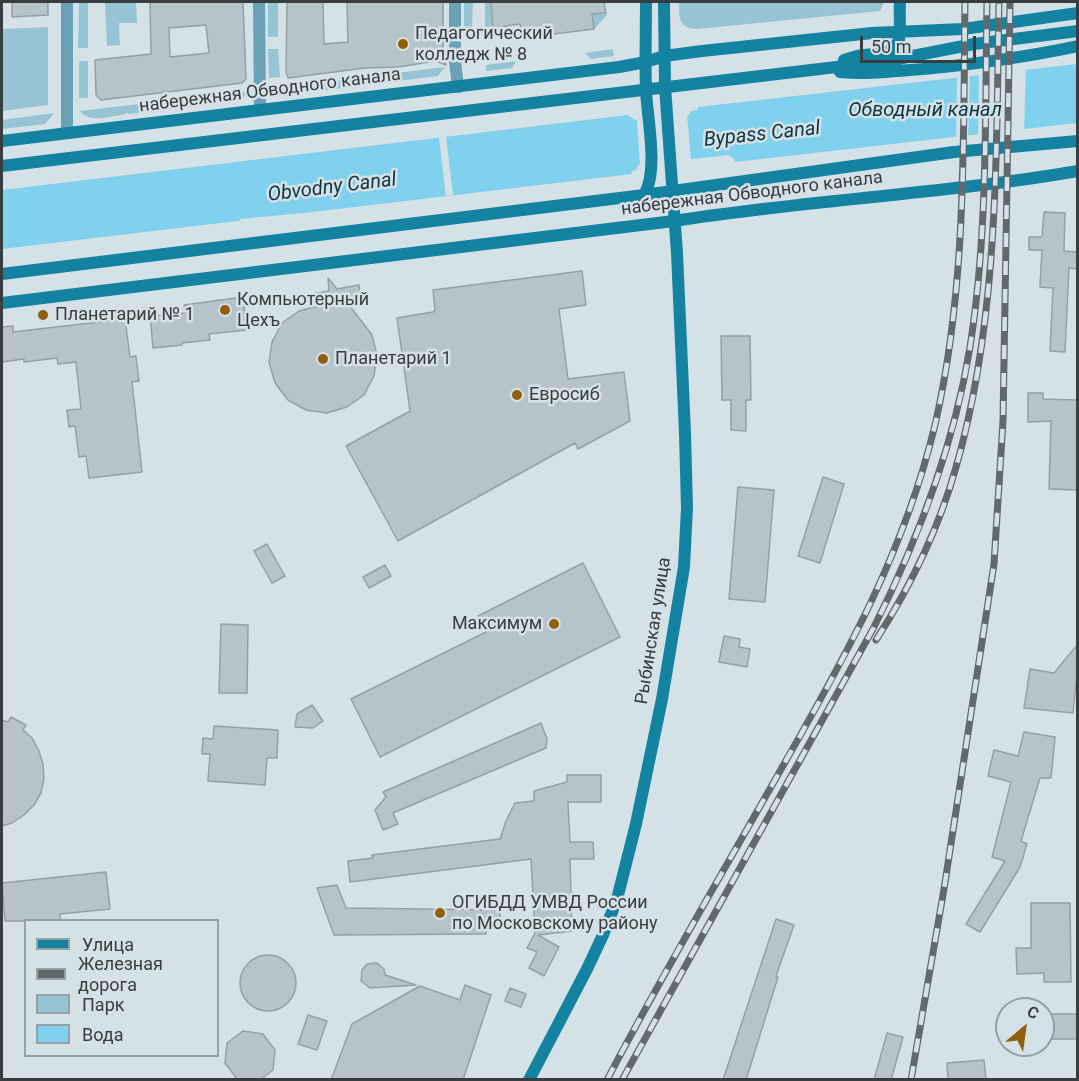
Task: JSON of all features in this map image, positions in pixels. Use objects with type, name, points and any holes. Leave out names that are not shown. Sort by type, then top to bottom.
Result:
[{"type":"main road","points":[[644,195],[650,182],[651,165],[646,90],[646,2]]},
{"type":"main road","name":"Рыбинская улица","points":[[529,1080],[591,960],[617,899],[641,803],[677,616],[684,567],[687,508],[678,268],[665,87],[664,2]]},
{"type":"main road","points":[[815,70],[861,55],[886,52],[895,48],[900,32],[900,2]]},
{"type":"main road","name":"набережная Обводного канала","points":[[2,141],[458,87],[646,62],[664,56],[872,33],[963,29],[1077,13]]},
{"type":"main road","points":[[2,166],[887,61],[974,44],[1077,31]]},
{"type":"main road","points":[[815,70],[873,73],[1027,57],[1077,46]]},
{"type":"main road","name":"набережная Обводного канала","points":[[2,274],[644,195],[954,152],[1077,141]]},
{"type":"main road","name":"набережная Обводного канала","points":[[2,303],[674,221],[753,209],[998,183],[1077,171]]},
{"type":"street","points":[[67,133],[68,2]]},
{"type":"street","points":[[259,2],[260,110]]},
{"type":"street","points":[[455,2],[455,61],[458,87]]},
{"type":"green space","points":[[79,2],[88,2],[88,48],[78,48]]},
{"type":"green space","points":[[105,2],[136,2],[137,23],[119,23],[120,45],[107,46]]},
{"type":"green space","points":[[268,2],[278,2],[278,37],[268,37]]},
{"type":"green space","points":[[464,2],[473,2],[472,27],[464,26]]},
{"type":"green space","points":[[485,2],[491,2],[493,27],[485,27]]},
{"type":"green space","points":[[679,2],[884,2],[880,11],[697,29],[686,26],[681,21]]},
{"type":"green space","points":[[606,13],[607,15],[594,29],[592,14]]},
{"type":"green space","points":[[48,27],[48,105],[2,111],[2,29]]},
{"type":"green space","points":[[268,49],[278,49],[280,77],[269,78]]},
{"type":"green space","points":[[613,49],[614,56],[591,59],[585,53]]},
{"type":"green space","points":[[79,61],[88,61],[88,98],[79,98]]},
{"type":"green space","points":[[516,61],[512,68],[486,71],[486,65]]},
{"type":"green space","points":[[445,67],[438,76],[280,96],[269,89]]},
{"type":"green space","points":[[249,91],[241,100],[187,107],[185,105],[184,99]]},
{"type":"green space","points":[[172,100],[172,109],[128,114],[126,112],[126,114],[108,117],[89,117],[80,111]]},
{"type":"green space","points":[[54,113],[45,124],[2,129],[2,120]]},
{"type":"water","name":"Обводный канал","points":[[1077,64],[1077,123],[735,162],[728,155],[638,165],[636,170],[631,171],[632,174],[2,249],[2,190],[628,115],[635,120],[689,115],[691,111],[698,110],[698,107]]},
{"type":"pier","points":[[1026,67],[1024,133],[978,138],[979,72]]},
{"type":"pier","points":[[970,73],[968,139],[956,141],[957,75]]},
{"type":"pier","points":[[687,114],[691,161],[640,166],[637,119]]},
{"type":"pier","points":[[446,136],[453,195],[446,196],[439,138]]},
{"type":"pier","points":[[303,213],[303,216],[240,222],[240,219]]},
{"type":"building","points":[[12,2],[48,2],[48,15],[12,17]]},
{"type":"building","points":[[150,2],[243,2],[246,79],[242,83],[101,100],[96,95],[95,60],[151,54]],"holes":[[[206,25],[209,53],[170,57],[169,28]]]},
{"type":"building","points":[[287,2],[323,2],[324,44],[348,42],[347,2],[443,2],[443,53],[446,65],[436,61],[288,78],[286,72]]},
{"type":"building","points":[[491,2],[604,2],[606,13],[592,14],[594,29],[522,38],[520,24],[493,28]]},
{"type":"building","points":[[1044,212],[1065,213],[1064,251],[1077,252],[1077,269],[1069,268],[1065,352],[1050,351],[1053,288],[1040,287],[1042,250],[1029,250],[1029,237],[1042,237]]},
{"type":"building","name":"Евросиб","points":[[582,271],[586,305],[559,309],[568,379],[624,372],[630,421],[578,449],[575,443],[398,541],[346,446],[410,411],[397,318],[433,312],[435,310],[433,290]]},
{"type":"building","name":"Планетарий 1","points":[[328,278],[337,289],[359,285],[361,301],[346,301],[372,335],[377,355],[374,376],[364,395],[347,407],[327,413],[306,410],[288,400],[275,383],[269,362],[272,342],[282,323],[299,311],[331,302],[308,300],[308,295],[329,291]]},
{"type":"building","points":[[243,297],[247,330],[209,334],[210,340],[153,348],[150,316],[185,313],[184,305]]},
{"type":"building","points":[[125,319],[130,357],[136,356],[139,381],[132,382],[142,472],[89,478],[86,456],[79,457],[75,426],[69,427],[67,410],[81,409],[76,362],[58,364],[57,358],[2,362],[2,327],[13,326],[13,332]]},
{"type":"building","points":[[721,336],[750,336],[751,400],[746,400],[746,431],[731,430],[731,400],[722,400]]},
{"type":"building","points":[[1028,393],[1043,393],[1043,399],[1077,400],[1077,490],[1049,489],[1051,421],[1028,422]]},
{"type":"building","points":[[823,477],[844,484],[820,563],[798,556]]},
{"type":"building","points":[[738,487],[774,490],[765,602],[729,599]]},
{"type":"building","points":[[267,544],[285,576],[272,583],[254,551]]},
{"type":"building","points":[[583,563],[620,637],[380,757],[351,699],[486,632],[478,616]]},
{"type":"building","points":[[385,565],[391,576],[369,588],[363,577]]},
{"type":"building","points":[[221,624],[248,625],[247,693],[219,693]]},
{"type":"building","points":[[724,636],[740,639],[739,647],[750,649],[747,667],[719,662]]},
{"type":"building","points":[[1077,645],[1073,713],[1024,708],[1030,669],[1054,673]]},
{"type":"building","points":[[312,705],[323,721],[313,728],[295,727],[297,714]]},
{"type":"building","points":[[11,717],[26,725],[23,730],[32,738],[39,751],[44,779],[41,793],[34,805],[12,823],[2,826],[2,720],[8,722]]},
{"type":"building","points":[[541,723],[547,739],[546,748],[393,813],[398,824],[383,830],[375,810],[386,797],[383,792]]},
{"type":"building","points":[[214,726],[278,730],[277,758],[267,758],[265,785],[208,781],[210,754],[202,754],[203,738],[213,739]]},
{"type":"building","points":[[1024,732],[1055,737],[1051,778],[1040,778],[1021,841],[1027,844],[1020,867],[980,932],[966,924],[1005,861],[992,857],[1011,782],[988,776],[994,750],[1018,756]]},
{"type":"building","points":[[567,775],[601,775],[601,802],[568,802],[570,842],[593,842],[594,859],[570,859],[572,931],[538,935],[559,947],[544,976],[529,968],[537,952],[527,948],[535,933],[531,859],[350,882],[348,861],[373,858],[372,855],[500,839],[515,803],[534,801],[534,791],[567,782]]},
{"type":"building","points":[[106,872],[110,909],[60,914],[60,919],[5,921],[2,883]]},
{"type":"building","points":[[337,885],[346,908],[500,910],[500,924],[486,924],[486,934],[334,935],[317,888]]},
{"type":"building","points":[[1031,903],[1070,903],[1071,982],[1044,982],[1044,973],[1017,974],[1016,948],[1031,948]]},
{"type":"building","points":[[776,919],[794,925],[776,976],[778,977],[746,1080],[723,1080]]},
{"type":"building","points":[[268,955],[279,957],[288,963],[294,972],[296,983],[294,994],[288,1003],[279,1009],[268,1011],[257,1009],[248,1003],[242,994],[240,983],[242,972],[248,963],[257,957]]},
{"type":"building","points":[[377,963],[384,969],[385,975],[416,985],[370,988],[361,981],[362,970],[367,964]]},
{"type":"building","points":[[465,985],[491,995],[463,1080],[331,1080],[352,1024],[420,986],[460,1000]]},
{"type":"building","points":[[510,988],[526,994],[521,1007],[505,1001]]},
{"type":"building","points":[[1055,1014],[1077,1014],[1077,1039],[1055,1039]]},
{"type":"building","points":[[308,1015],[327,1021],[317,1050],[298,1044]]},
{"type":"building","points":[[243,1031],[263,1034],[275,1050],[273,1070],[260,1080],[237,1079],[225,1063],[227,1043]]},
{"type":"building","points":[[887,1033],[903,1037],[891,1080],[874,1080]]},
{"type":"building","points":[[984,1060],[986,1080],[948,1080],[947,1063]]},
{"type":"railway","points":[[607,1080],[852,641],[891,558],[908,515],[935,425],[953,320],[961,214],[965,2]]},
{"type":"railway","points":[[622,1080],[873,629],[905,561],[932,492],[963,384],[976,304],[983,218],[987,2]]},
{"type":"railway","points":[[876,640],[912,578],[932,535],[949,490],[970,411],[988,295],[993,236],[999,2]]},
{"type":"railway","points":[[911,1080],[944,889],[994,564],[1003,421],[1010,2]]},
{"type":"place","name":"Педагогический колледж № 8","points":[[403,44]]},
{"type":"place","name":"Компьютерный Цехъ","points":[[225,310]]},
{"type":"place","name":"Планетарий № 1","points":[[43,315]]},
{"type":"place","name":"Планетарий 1","points":[[323,359]]},
{"type":"place","name":"Евросиб","points":[[517,395]]},
{"type":"place","name":"Максимум","points":[[554,624]]},
{"type":"place","name":"ОГИБДД УМВД России по Московскому району","points":[[440,913]]},
{"type":"water label","name":"Bypass Canal","points":[[762,135]]},
{"type":"water label","name":"Obvodny Canal","points":[[332,188]]}]
